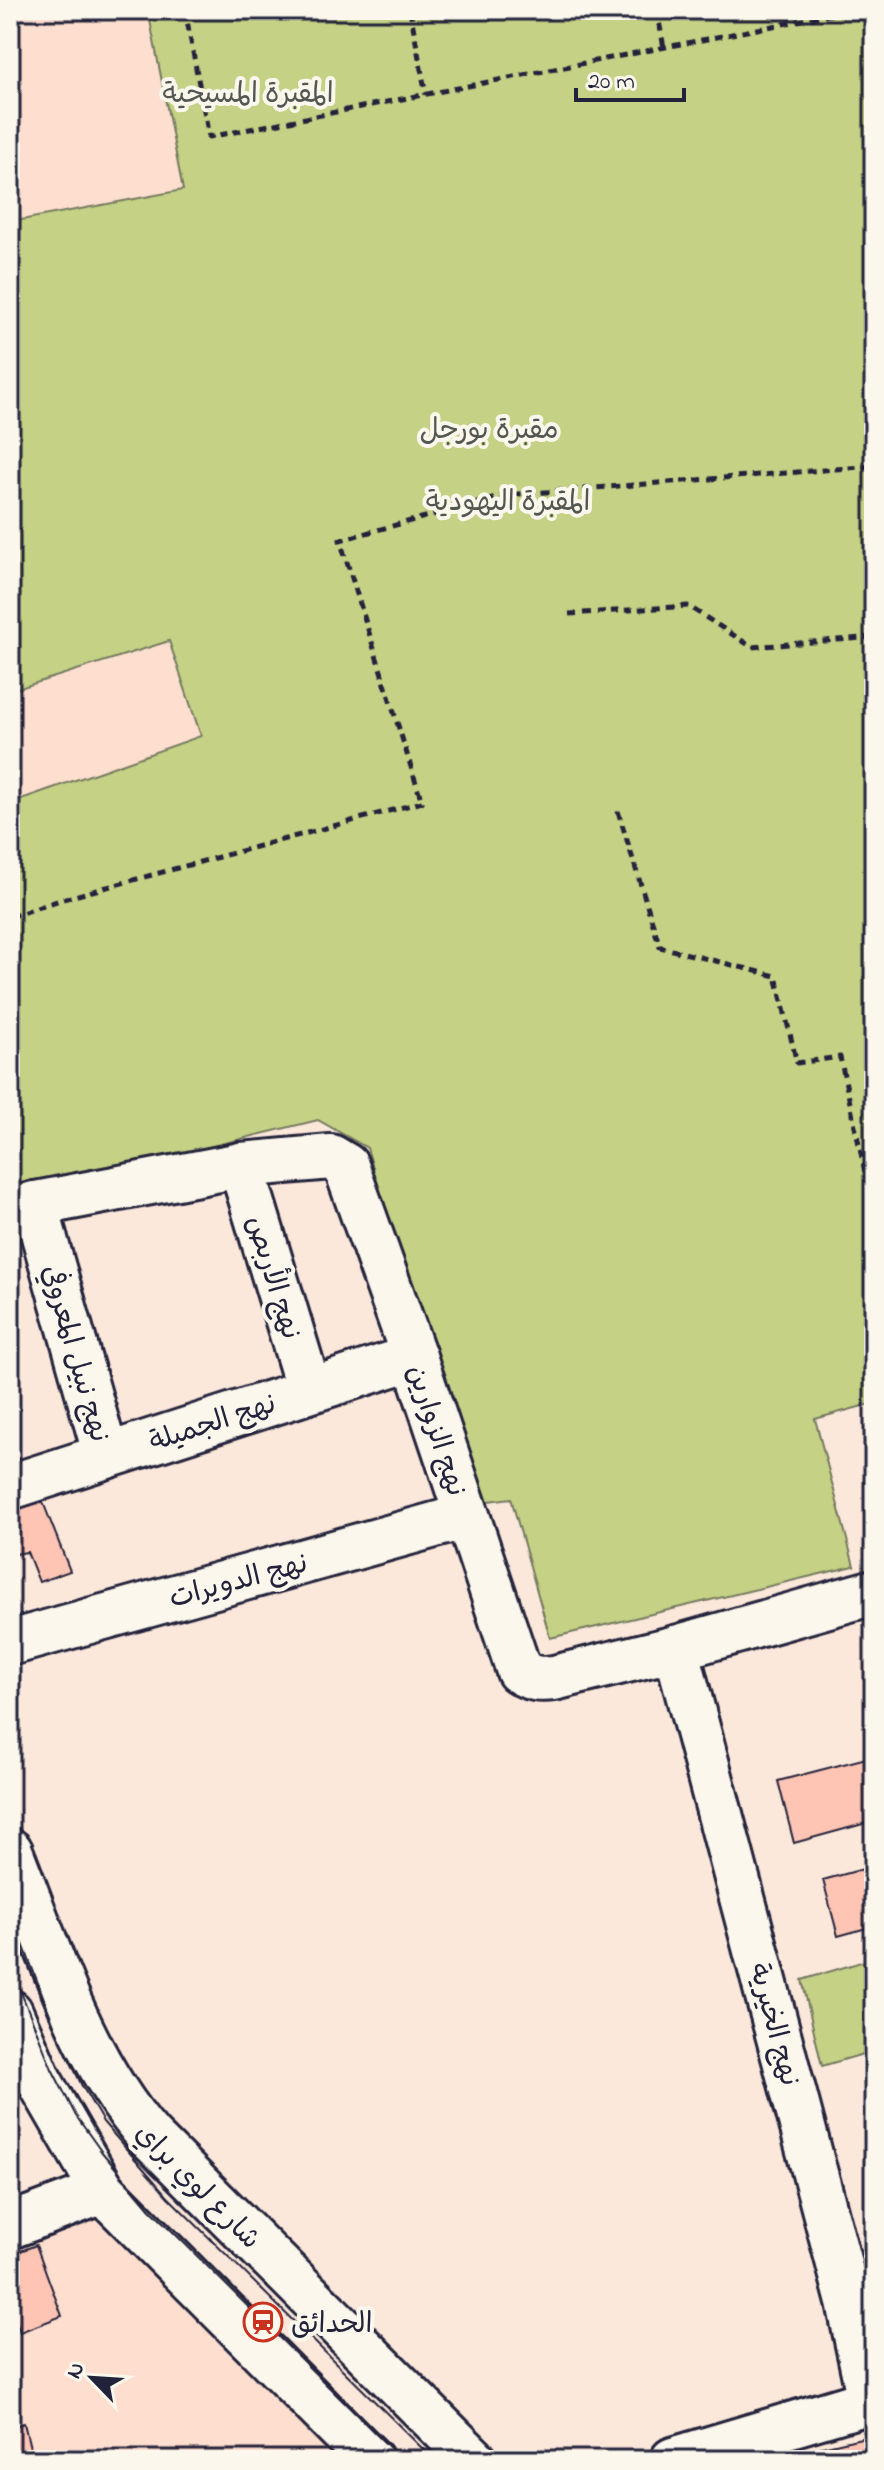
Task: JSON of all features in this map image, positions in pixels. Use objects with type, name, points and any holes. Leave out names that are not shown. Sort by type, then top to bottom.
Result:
[{"type":"street","name":"نهج الزوارين","points":[[23,1208],[241,1165],[331,1157],[346,1166],[414,1357],[519,1671],[529,1677],[554,1678],[676,1648],[874,1592]]},
{"type":"street","name":"نهج الأربص","points":[[241,1165],[309,1390]]},
{"type":"street","name":"نهج نبيل المعروفي","points":[[23,1208],[106,1456]]},
{"type":"street","name":"نهج الجميلة","points":[[10,1487],[414,1357]]},
{"type":"street","name":"نهج الدويرات","points":[[10,1643],[467,1516]]},
{"type":"street","name":"نهج الخيرية","points":[[676,1648],[862,2289],[872,2401]]},
{"type":"street","name":"شارع لوي براي","points":[[10,1851],[82,2031],[126,2110],[474,2460]]},
{"type":"street","points":[[10,2012],[39,2080],[99,2193],[371,2460]]},
{"type":"street","points":[[10,2226],[99,2193]]},
{"type":"street","points":[[673,2460],[872,2401]]},
{"type":"path","points":[[185,10],[209,137],[854,10]]},
{"type":"path","points":[[410,10],[426,95]]},
{"type":"path","points":[[657,10],[664,48]]},
{"type":"path","points":[[10,917],[63,899],[422,802],[340,540],[507,495],[874,466]]},
{"type":"path","points":[[569,614],[688,606],[752,647],[874,637]]},
{"type":"path","points":[[618,811],[660,947],[776,976],[797,1063],[840,1057],[867,1181],[874,1179]]},
{"type":"shaded area","points":[[10,10],[148,10],[183,190],[10,222]]},
{"type":"shaded area","points":[[170,641],[201,736],[10,803],[10,685],[17,689]]},
{"type":"shaded area","points":[[98,2209],[359,2460],[10,2460],[10,2242]]},
{"type":"green space","name":"المقبرة اليهودية","points":[[148,10],[874,10],[874,1403],[815,1419],[854,1566],[550,1638],[511,1498],[474,1503],[367,1148],[318,1120],[10,1196],[10,803],[201,736],[169,641],[17,689],[10,685],[10,222],[183,190]]},
{"type":"green space","points":[[874,1958],[874,2051],[822,2066],[802,1980]]},
{"type":"building","points":[[41,1497],[70,1571],[39,1582],[27,1552],[10,1555],[10,1510]]},
{"type":"building","points":[[874,1756],[874,1821],[794,1843],[778,1781]]},
{"type":"building","points":[[874,1866],[874,1926],[838,1936],[823,1880]]},
{"type":"building","points":[[36,2245],[62,2316],[20,2332],[10,2304],[10,2255]]},
{"type":"building","points":[[24,2423],[33,2460],[10,2460],[10,2427]]},
{"type":"building","points":[[874,2435],[874,2460],[794,2460],[792,2454]]},
{"type":"tram line","points":[[10,1910],[56,2030],[103,2122],[168,2197],[434,2460]]},
{"type":"tram line","points":[[10,1965],[52,2069],[76,2116],[101,2151],[150,2209],[402,2460]]},
{"type":"place","name":"الحدائق","points":[[263,2322]]},
{"type":"park label","name":"المقبرة المسيحية","points":[[248,92]]},
{"type":"park label","name":"مقبرة بورجل","points":[[489,428]]}]
